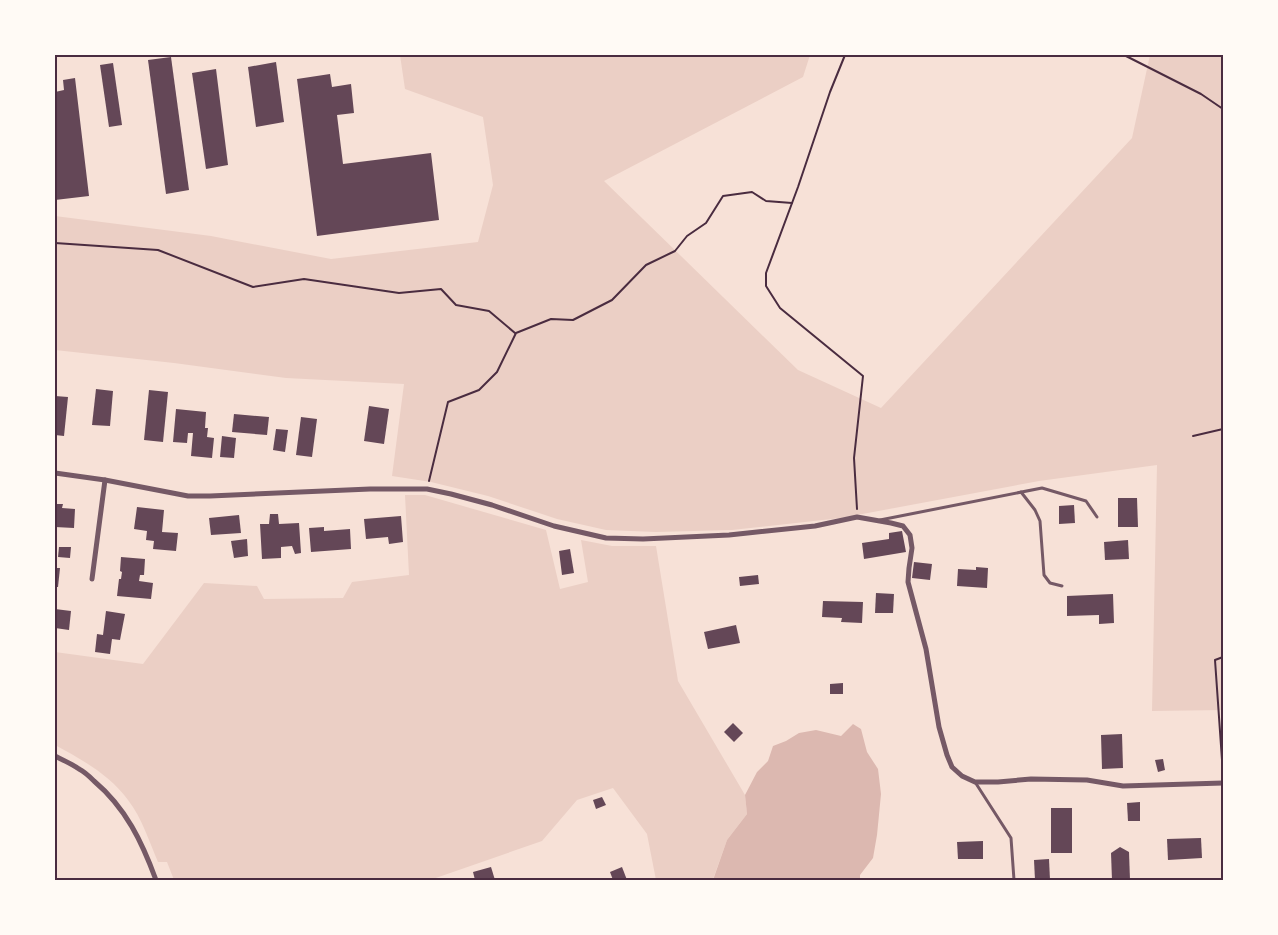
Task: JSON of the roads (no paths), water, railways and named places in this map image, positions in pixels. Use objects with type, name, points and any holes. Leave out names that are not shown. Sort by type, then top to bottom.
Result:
[{"type":"street","points":[[55,473],[105,480],[188,496],[370,489],[427,489],[492,505],[554,526],[606,538],[643,539],[728,535],[815,526],[857,518],[880,520],[903,526],[910,535],[912,548],[908,582],[926,649],[942,737],[952,767],[962,776],[975,782],[1031,779],[1087,780],[1123,786],[1223,781]]},
{"type":"street","points":[[92,579],[105,480]]},
{"type":"street","points":[[55,756],[81,770],[104,789],[119,806],[146,854],[156,880]]},
{"type":"lane","points":[[880,520],[1042,488],[1086,501],[1097,517]]},
{"type":"lane","points":[[1021,492],[1035,510],[1040,521],[1044,575],[1050,583],[1062,586]]},
{"type":"lane","points":[[975,782],[1011,838],[1014,880]]}]
